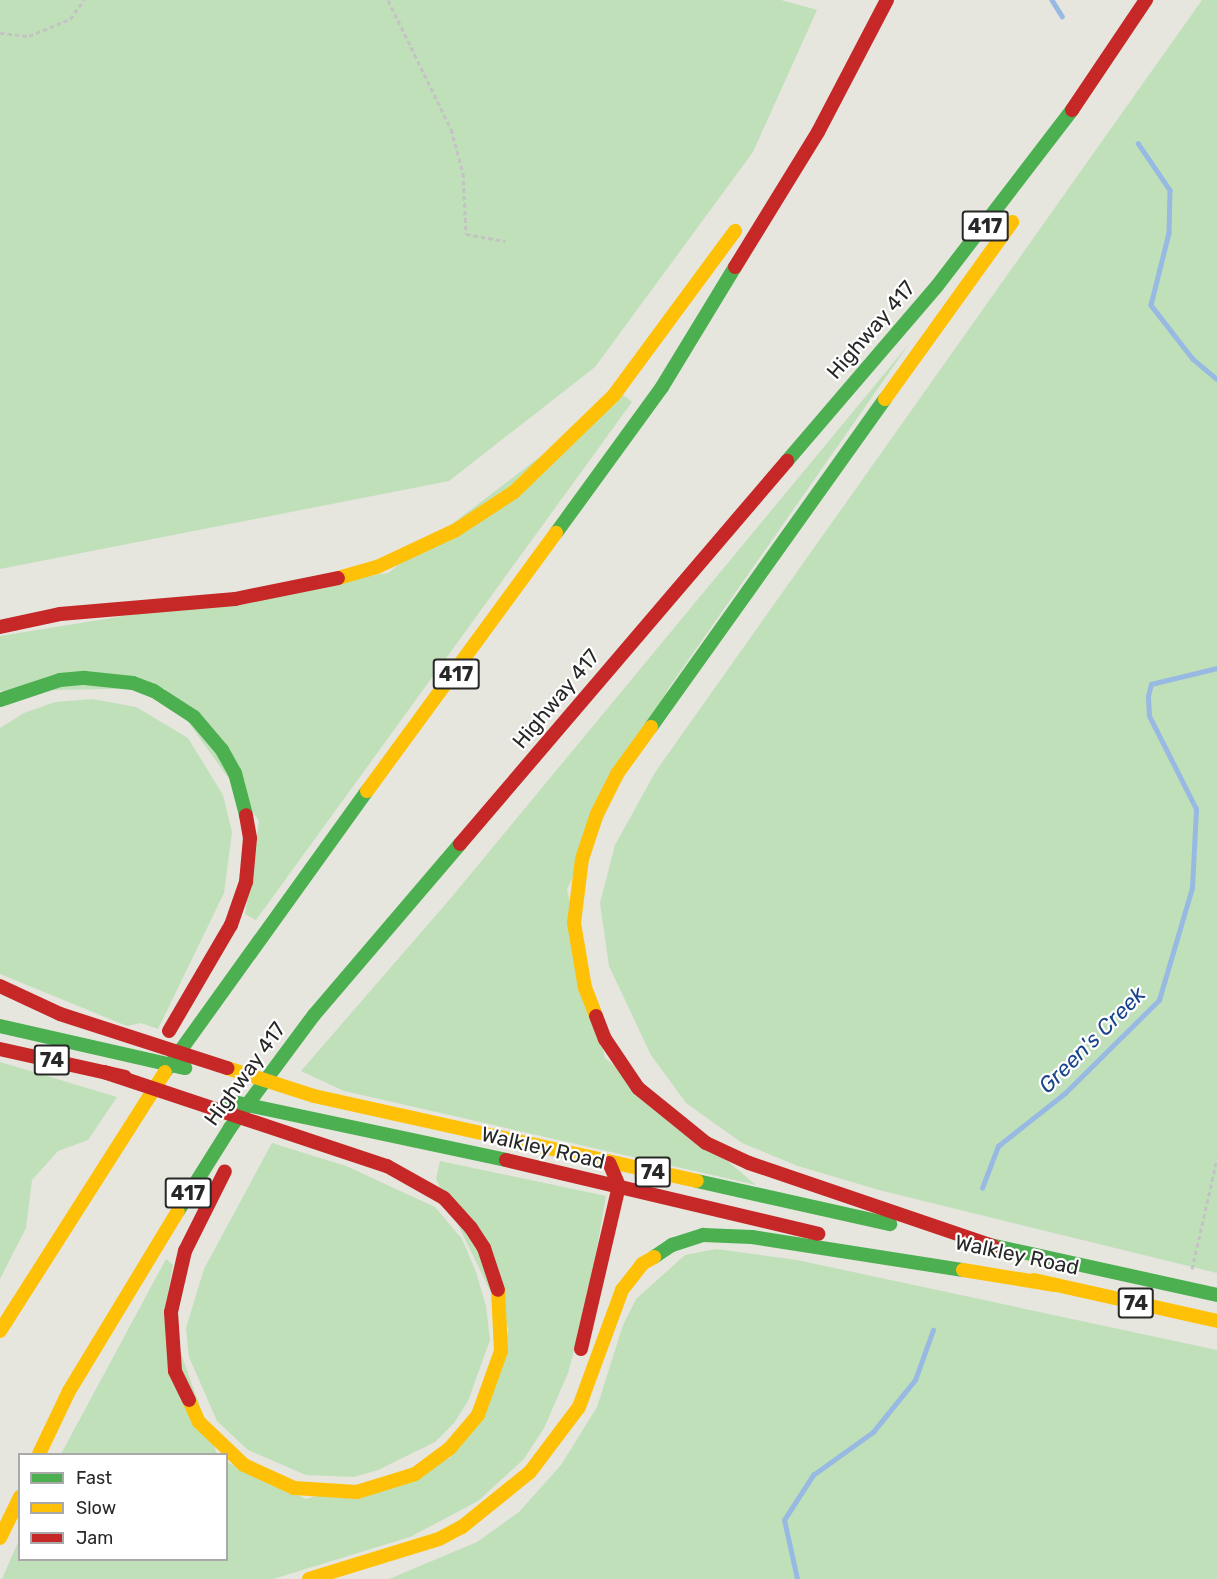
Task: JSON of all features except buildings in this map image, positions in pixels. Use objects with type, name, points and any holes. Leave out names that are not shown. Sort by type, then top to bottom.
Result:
[{"type":"main road","points":[[809,116],[885,0]]},
{"type":"main road","name":"417","points":[[0,1331],[187,1038],[650,404],[818,132],[885,0]]},
{"type":"main road","name":"Highway 417","points":[[40,1453],[69,1392],[120,1304],[230,1128],[314,1015],[937,286],[1075,107],[1146,0]]},
{"type":"main road","points":[[1068,140],[1159,0]]},
{"type":"main road","points":[[993,1246],[749,1163],[706,1143],[678,1124],[638,1088],[605,1039],[585,988],[574,923],[582,859],[597,814],[617,774],[1023,206]]},
{"type":"main road","points":[[0,627],[60,614],[235,599],[299,589],[377,567],[456,530],[514,492],[579,434],[614,395],[746,214]]},
{"type":"main road","points":[[0,700],[38,684],[85,678],[133,683],[154,691],[194,717],[208,731],[235,773],[243,795],[250,860],[240,904],[217,952],[128,1099]]},
{"type":"main road","points":[[246,1134],[367,952]]},
{"type":"main road","points":[[0,986],[44,1008],[314,1096]]},
{"type":"main road","name":"Walkley Road","points":[[0,1026],[609,1163],[1217,1295]]},
{"type":"main road","name":"Walkley Road","points":[[0,1048],[1217,1321]]},
{"type":"main road","points":[[104,1072],[387,1166],[427,1185],[471,1228],[493,1269],[502,1326],[501,1351],[488,1394],[478,1415],[450,1448],[397,1481],[357,1492],[334,1494],[294,1488],[260,1475],[214,1440],[180,1387],[170,1333],[174,1291],[195,1227],[234,1154]]},
{"type":"main road","points":[[578,1362],[619,1186],[617,1174],[609,1163]]},
{"type":"main road","points":[[0,1331],[75,1185]]},
{"type":"main road","points":[[309,1579],[439,1539],[462,1527],[548,1453],[579,1407],[614,1307],[631,1276],[656,1253],[686,1239],[722,1235],[752,1237],[1055,1285]]},
{"type":"main road","points":[[510,1487],[557,1419],[573,1377]]},
{"type":"main road","points":[[0,1538],[18,1501]]},
{"type":"path","points":[[0,33],[29,36],[70,19],[84,0]]},
{"type":"path","points":[[388,0],[451,129],[463,173],[466,234],[505,241]]},
{"type":"path","points":[[1189,1289],[1217,1160]]},
{"type":"green space","points":[[0,0],[781,0],[817,10],[753,152],[595,367],[449,481],[0,569]]},
{"type":"green space","points":[[1202,0],[1217,0],[1217,1273],[879,1190],[798,1166],[742,1143],[686,1103],[651,1055],[609,966],[600,903],[615,845],[656,771]]},
{"type":"green space","points":[[909,344],[668,689],[567,889],[605,1058],[756,1185],[344,1091],[301,1071],[450,899]]},
{"type":"green space","points":[[622,394],[632,402],[256,920],[245,914],[259,821],[164,688],[0,691],[0,636],[388,573]]},
{"type":"green space","points":[[92,699],[136,707],[188,738],[223,795],[232,832],[224,893],[158,1029],[141,1023],[127,1026],[0,974],[0,728],[24,713],[55,702]]},
{"type":"green space","points":[[0,1062],[117,1097],[88,1140],[58,1151],[32,1180],[26,1228],[0,1279]]},
{"type":"green space","points":[[272,1143],[346,1166],[435,1207],[462,1239],[476,1272],[486,1306],[490,1340],[468,1401],[454,1423],[435,1442],[378,1470],[354,1477],[306,1475],[248,1450],[217,1421],[189,1357],[186,1328],[204,1269]]},
{"type":"green space","points":[[440,1161],[606,1196],[588,1299],[568,1373],[544,1428],[524,1459],[478,1501],[410,1537],[273,1579],[2,1579],[18,1542],[18,1561],[228,1561],[228,1462],[306,1499],[450,1458],[509,1330],[436,1179]]},
{"type":"green space","points":[[716,1249],[797,1260],[1217,1350],[1217,1579],[389,1579],[477,1542],[519,1512],[561,1465],[597,1407],[623,1325],[636,1299],[685,1255]]},
{"type":"green space","points":[[166,1259],[173,1265],[165,1309],[217,1453],[62,1453]]},
{"type":"waterway","name":"Green's Creek","points":[[1052,0],[1062,16]]},
{"type":"waterway","name":"Green's Creek","points":[[1138,143],[1170,190],[1169,233],[1151,305],[1193,359],[1217,379]]},
{"type":"waterway","name":"Green's Creek","points":[[982,1188],[998,1146],[1065,1093],[1159,1000],[1192,888],[1196,809],[1149,716],[1148,696],[1151,684],[1217,668]]},
{"type":"waterway","name":"Green's Creek","points":[[797,1579],[784,1520],[813,1475],[873,1432],[915,1380],[933,1330]]},
{"type":"traffic: fast","points":[[787,461],[937,286],[1072,110]]},
{"type":"traffic: fast","points":[[556,533],[662,387],[735,267]]},
{"type":"traffic: fast","points":[[651,727],[885,399]]},
{"type":"traffic: fast","points":[[0,700],[60,680],[85,678],[133,683],[154,691],[194,717],[222,750],[235,773],[246,815]]},
{"type":"traffic: fast","points":[[165,1072],[367,791]]},
{"type":"traffic: fast","points":[[178,1211],[230,1128],[314,1015],[460,844]]},
{"type":"traffic: fast","points":[[0,1026],[185,1068]]},
{"type":"traffic: fast","points":[[229,1101],[506,1160]]},
{"type":"traffic: fast","points":[[697,1181],[890,1224]]},
{"type":"traffic: fast","points":[[654,1257],[672,1245],[703,1235],[752,1237],[963,1270]]},
{"type":"traffic: fast","points":[[972,1241],[1217,1295]]},
{"type":"traffic: slow","points":[[885,399],[1012,222]]},
{"type":"traffic: slow","points":[[338,578],[377,567],[456,530],[514,492],[614,395],[735,231]]},
{"type":"traffic: slow","points":[[367,791],[556,533]]},
{"type":"traffic: slow","points":[[596,1016],[585,988],[574,923],[582,859],[597,814],[617,774],[651,727]]},
{"type":"traffic: slow","points":[[227,1068],[314,1096]]},
{"type":"traffic: slow","points":[[0,1331],[165,1072]]},
{"type":"traffic: slow","points":[[314,1096],[697,1181]]},
{"type":"traffic: slow","points":[[39,1453],[69,1391],[178,1211]]},
{"type":"traffic: slow","points":[[309,1579],[439,1539],[462,1527],[530,1472],[579,1407],[622,1290],[642,1264],[654,1257]]},
{"type":"traffic: slow","points":[[963,1270],[1055,1285]]},
{"type":"traffic: slow","points":[[1034,1280],[1217,1321]]},
{"type":"traffic: slow","points":[[189,1400],[199,1422],[244,1465],[294,1488],[357,1492],[415,1474],[450,1448],[478,1415],[501,1351],[498,1290]]},
{"type":"traffic: slow","points":[[0,1538],[18,1501]]},
{"type":"traffic: jam","points":[[735,267],[818,132],[887,0]]},
{"type":"traffic: jam","points":[[1072,110],[1146,0]]},
{"type":"traffic: jam","points":[[460,844],[787,461]]},
{"type":"traffic: jam","points":[[0,627],[60,614],[235,599],[338,578]]},
{"type":"traffic: jam","points":[[169,1031],[231,925],[246,882],[250,838],[246,815]]},
{"type":"traffic: jam","points":[[0,986],[60,1014],[227,1068]]},
{"type":"traffic: jam","points":[[596,1016],[605,1039],[638,1088],[706,1143],[749,1163],[993,1246]]},
{"type":"traffic: jam","points":[[0,1049],[125,1077]]},
{"type":"traffic: jam","points":[[104,1072],[387,1166],[444,1198],[471,1228],[484,1248],[498,1290]]},
{"type":"traffic: jam","points":[[506,1160],[818,1234]]},
{"type":"traffic: jam","points":[[581,1349],[619,1186],[609,1163]]},
{"type":"traffic: jam","points":[[189,1400],[175,1371],[171,1312],[185,1251],[225,1171]]}]
